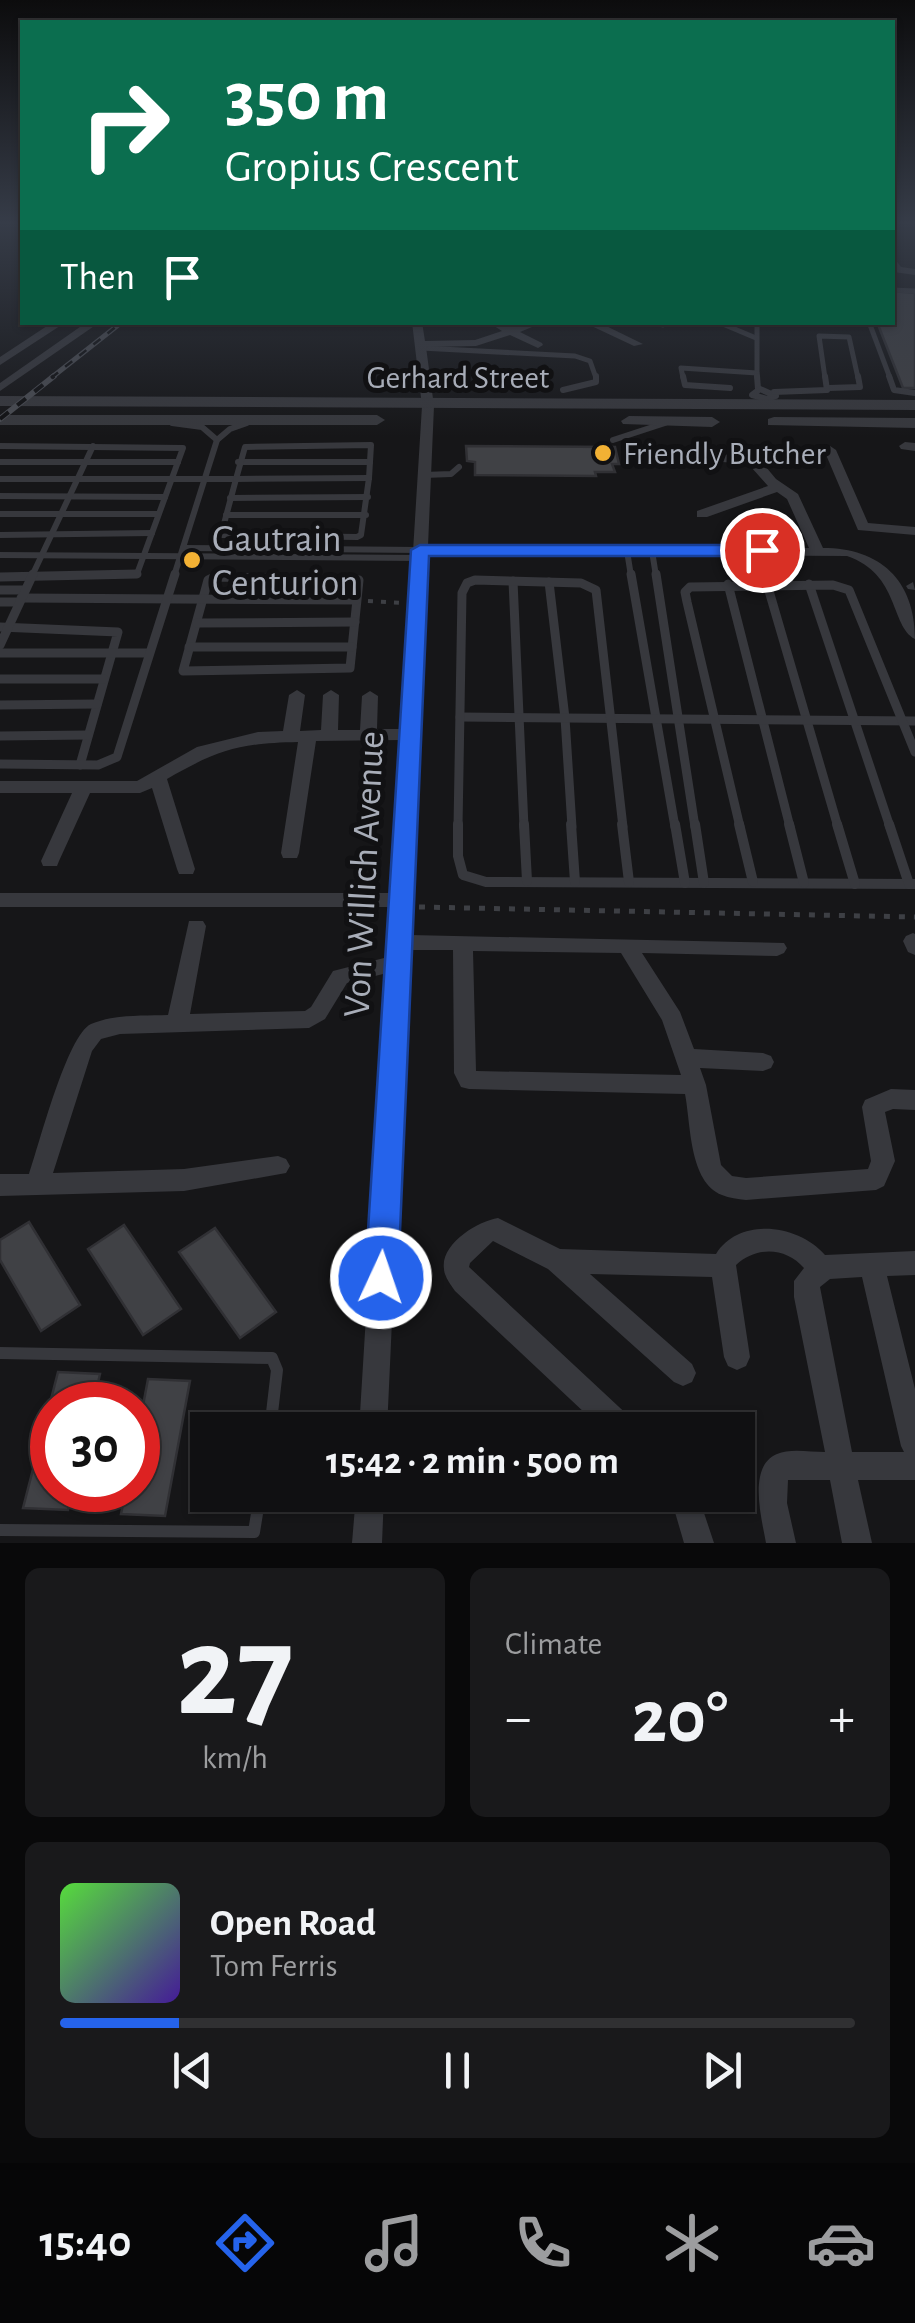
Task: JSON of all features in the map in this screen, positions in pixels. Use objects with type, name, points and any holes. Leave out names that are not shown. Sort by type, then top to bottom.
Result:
[{"type":"street","points":[[0,362],[56,325]]},
{"type":"street","points":[[0,388],[91,325]]},
{"type":"street","name":"Von Willich Avenue","points":[[374,1412],[427,413],[417,325]]},
{"type":"street","points":[[499,325],[538,345]]},
{"type":"street","points":[[420,346],[470,344],[530,325]]},
{"type":"street","points":[[595,325],[638,344]]},
{"type":"street","name":"Gerhard Street","points":[[1,421],[256,421],[732,406],[775,399],[863,406],[915,399]]},
{"type":"street","name":"Gerhard Street","points":[[0,401],[673,422],[915,423]]},
{"type":"street","points":[[830,450],[863,527],[915,530]]},
{"type":"street","points":[[686,456],[750,462],[793,497],[818,550]]},
{"type":"street","points":[[702,514],[778,487]]},
{"type":"street","points":[[420,554],[818,550],[858,554],[876,562],[893,584],[915,634]]},
{"type":"street","points":[[290,853],[299,735],[296,695]]},
{"type":"street","points":[[328,735],[331,695]]},
{"type":"street","points":[[368,735],[370,696]]},
{"type":"street","points":[[0,787],[140,788],[213,747],[258,736],[410,734]]},
{"type":"street","points":[[158,778],[186,869]]},
{"type":"street","points":[[50,861],[84,787]]},
{"type":"street","points":[[0,900],[399,904]]},
{"type":"street","points":[[177,1024],[196,926]]},
{"type":"street","points":[[463,944],[467,1079],[695,1084]]},
{"type":"street","points":[[38,1183],[89,1035],[120,1025],[309,1019],[318,1014],[340,977],[399,952],[463,944],[777,948]]},
{"type":"street","points":[[626,945],[661,997],[695,1084],[710,1170],[726,1186],[746,1189],[876,1179],[883,1161],[873,1107],[892,1099],[915,1100]]},
{"type":"street","points":[[686,1058],[763,1062]]},
{"type":"street","points":[[0,1185],[184,1180],[278,1166]]},
{"type":"street","points":[[604,1412],[464,1282],[456,1269],[458,1257],[487,1232],[498,1230],[557,1261],[683,1373]]},
{"type":"street","points":[[737,1356],[723,1266],[731,1248],[788,1242],[800,1246],[821,1269]]},
{"type":"street","points":[[557,1261],[723,1266]]},
{"type":"street","points":[[858,1543],[807,1297],[807,1281],[821,1269],[915,1263]]},
{"type":"street","points":[[872,1264],[915,1446]]},
{"type":"street","points":[[781,1543],[772,1476],[781,1466],[915,1466]]},
{"type":"street","points":[[367,1543],[369,1512]]},
{"type":"street","points":[[690,1512],[700,1543]]},
{"type":"lane","points":[[725,325],[756,338]]},
{"type":"lane","points":[[756,325],[757,393]]},
{"type":"lane","points":[[732,406],[757,393],[775,399],[828,388],[860,387],[847,325]]},
{"type":"lane","points":[[870,325],[894,390],[915,399]]},
{"type":"lane","points":[[828,388],[819,336],[848,336]]},
{"type":"lane","points":[[420,346],[568,355],[592,360],[596,382],[563,390]]},
{"type":"lane","points":[[730,388],[685,385],[681,368],[756,373]]},
{"type":"lane","points":[[863,406],[887,399],[894,390]]},
{"type":"lane","points":[[0,764],[105,764],[117,757],[218,440],[230,429],[256,421]]},
{"type":"lane","points":[[169,422],[202,427],[218,440]]},
{"type":"lane","points":[[613,440],[644,427],[673,422]]},
{"type":"lane","points":[[370,445],[368,496],[361,536],[221,534],[238,462],[242,448],[249,446],[370,445]]},
{"type":"lane","points":[[0,446],[183,448],[140,572],[0,577]]},
{"type":"lane","points":[[93,446],[4,627],[0,649],[149,653]]},
{"type":"lane","points":[[0,462],[178,462]]},
{"type":"lane","points":[[238,462],[370,462]]},
{"type":"lane","points":[[424,475],[451,474],[459,467]]},
{"type":"lane","points":[[0,478],[369,478]]},
{"type":"lane","points":[[0,496],[166,497]]},
{"type":"lane","points":[[230,498],[368,496]]},
{"type":"lane","points":[[0,514],[158,514]]},
{"type":"lane","points":[[226,516],[366,515]]},
{"type":"lane","points":[[0,535],[152,533]]},
{"type":"lane","points":[[627,551],[685,883]]},
{"type":"lane","points":[[652,551],[704,883]]},
{"type":"lane","points":[[0,555],[420,554]]},
{"type":"lane","points":[[214,577],[355,578],[361,582],[350,668],[184,671],[204,599],[208,580],[214,577]]},
{"type":"lane","points":[[628,882],[596,590],[581,583],[476,580],[463,587],[458,868],[463,874],[476,881],[912,884],[809,584]]},
{"type":"lane","points":[[512,581],[526,881]]},
{"type":"lane","points":[[549,582],[565,718],[575,882]]},
{"type":"lane","points":[[753,882],[685,592],[696,584],[832,584],[848,590],[915,752]]},
{"type":"lane","points":[[728,584],[804,883]]},
{"type":"lane","points":[[767,584],[856,884]]},
{"type":"lane","points":[[0,590],[22,597]]},
{"type":"lane","points":[[0,602],[22,597],[356,600]]},
{"type":"lane","points":[[197,623],[355,622]]},
{"type":"lane","points":[[4,627],[118,632],[80,765]]},
{"type":"lane","points":[[189,648],[352,647]]},
{"type":"lane","points":[[0,679],[104,679]]},
{"type":"lane","points":[[0,705],[97,704]]},
{"type":"lane","points":[[460,718],[915,721]]},
{"type":"lane","points":[[0,736],[88,735]]},
{"type":"lane","points":[[0,1353],[272,1358],[278,1370],[272,1412]]},
{"type":"lane","points":[[0,1530],[254,1537],[258,1512]]},
{"type":"path","points":[[356,600],[418,603]]},
{"type":"path","points":[[399,904],[915,917]]},
{"type":"building","points":[[895,293],[915,293],[915,388],[903,388],[878,325],[895,325]]},
{"type":"building","points":[[466,446],[615,447],[619,464],[612,464],[615,472],[595,472],[596,476],[475,475],[475,462],[467,461]]},
{"type":"building","points":[[29,1222],[80,1305],[41,1331],[0,1260],[0,1240]]},
{"type":"building","points":[[124,1225],[181,1309],[143,1335],[88,1249]]},
{"type":"building","points":[[215,1228],[276,1312],[240,1338],[179,1252]]},
{"type":"building","points":[[58,1372],[100,1374],[98,1382],[55,1382]]},
{"type":"building","points":[[190,1381],[165,1516],[121,1514],[160,1512],[160,1382],[147,1382]]},
{"type":"building","points":[[30,1481],[30,1508],[23,1508]]},
{"type":"railway","points":[[51,378],[118,325]]},
{"type":"railway","points":[[0,419],[54,376]]},
{"type":"place","name":"Friendly Butcher","points":[[603,453]]},
{"type":"place","name":"Gautrain Centurion","points":[[192,560]]},
{"type":"route","points":[[381,1278],[420,550],[762,550]]}]
